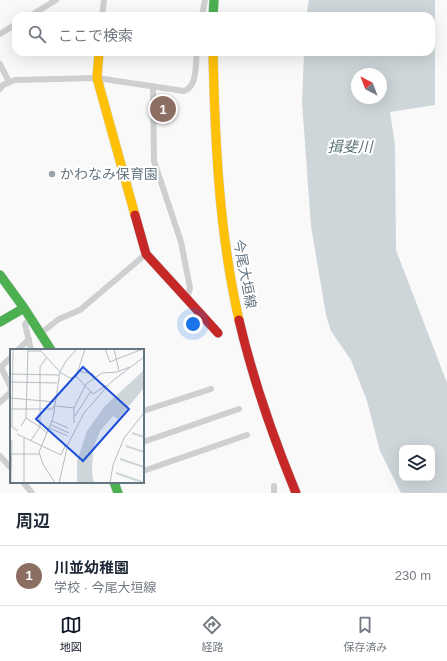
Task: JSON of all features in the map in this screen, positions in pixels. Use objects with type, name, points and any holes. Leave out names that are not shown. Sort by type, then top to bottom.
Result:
[{"type":"main road","points":[[213,12],[214,0]]},
{"type":"main road","points":[[99,56],[97,78],[146,254],[218,333]]},
{"type":"main road","name":"今尾大垣線","points":[[213,56],[216,160],[223,232],[231,279],[243,334],[265,411],[296,493]]},
{"type":"main road","points":[[0,275],[31,318],[50,349]]},
{"type":"main road","points":[[0,322],[24,308]]},
{"type":"main road","points":[[114,483],[118,493]]},
{"type":"street","points":[[36,12],[56,0]]},
{"type":"street","points":[[102,12],[104,0]]},
{"type":"street","points":[[203,12],[205,0]]},
{"type":"street","points":[[0,34],[12,26]]},
{"type":"street","points":[[0,89],[3,85],[15,80],[97,78],[184,91],[189,89],[193,84],[196,56]]},
{"type":"street","points":[[0,64],[9,82]]},
{"type":"street","points":[[153,86],[154,161],[181,242],[190,288],[187,299]]},
{"type":"street","points":[[41,334],[59,319],[80,310],[146,254]]},
{"type":"street","points":[[31,318],[25,324],[31,349]]},
{"type":"street","points":[[19,349],[29,339]]},
{"type":"street","points":[[10,358],[1,367],[10,386]]},
{"type":"street","points":[[144,412],[211,389]]},
{"type":"street","points":[[0,402],[10,393]]},
{"type":"street","points":[[144,442],[239,410]]},
{"type":"street","points":[[144,471],[248,435]]},
{"type":"street","points":[[0,456],[10,467]]},
{"type":"street","points":[[24,483],[32,493]]},
{"type":"water","name":"揖斐川","points":[[309,0],[435,0],[435,12],[307,12]]},
{"type":"water","name":"揖斐川","points":[[304,56],[435,56],[435,105],[390,112],[395,145],[396,250],[447,383],[447,493],[401,493],[380,451],[367,401],[351,360],[331,331],[326,315],[311,226],[302,102]]},
{"type":"traffic: fast","points":[[213,12],[214,0]]},
{"type":"traffic: fast","points":[[0,275],[24,308],[50,349]]},
{"type":"traffic: fast","points":[[0,322],[24,308]]},
{"type":"traffic: fast","points":[[114,483],[118,493]]},
{"type":"traffic: slow","points":[[99,56],[97,78],[135,215]]},
{"type":"traffic: slow","points":[[213,56],[219,187],[227,254],[239,320]]},
{"type":"traffic: jam","points":[[135,215],[146,254],[218,333]]},
{"type":"traffic: jam","points":[[239,320],[264,408],[296,493]]},
{"type":"place","name":"川並幼稚園","points":[[163,109]]},
{"type":"place","name":"かわなみ保育園","points":[[52,174]]}]
